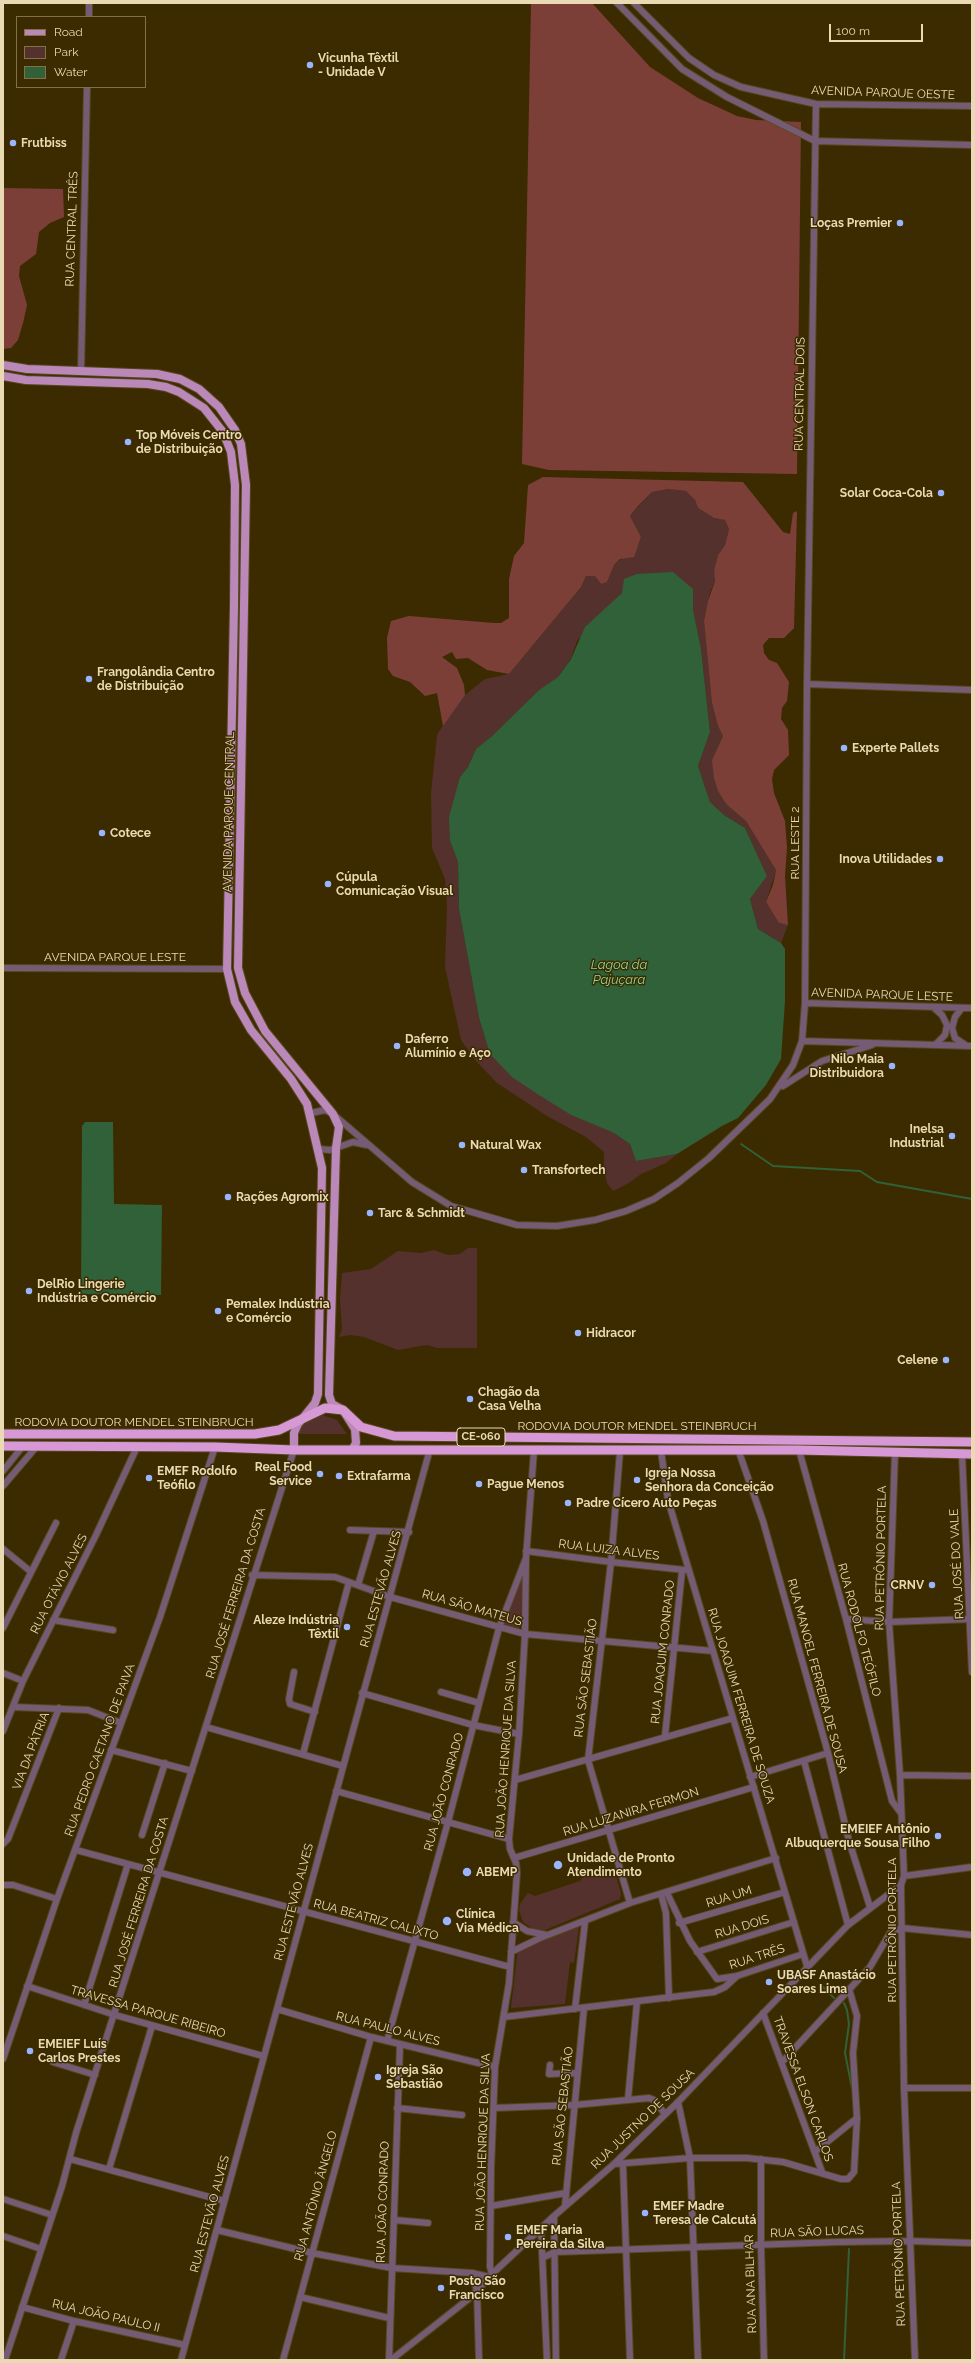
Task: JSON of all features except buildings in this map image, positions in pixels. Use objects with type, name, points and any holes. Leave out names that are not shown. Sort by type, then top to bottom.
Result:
[{"type":"highway","name":"RODOVIA DOUTOR MENDEL STEINBRUCH","points":[[3,1434],[255,1434],[279,1430],[306,1415],[324,1408],[343,1410],[361,1427],[394,1436],[972,1442]]},
{"type":"highway","name":"RODOVIA DOUTOR MENDEL STEINBRUCH","points":[[3,1446],[215,1447],[294,1450],[430,1449],[740,1452],[799,1450],[972,1454]]},
{"type":"main road","name":"AVENIDA PARQUE CENTRAL","points":[[3,365],[27,369],[157,374],[180,379],[199,389],[219,407],[231,424],[241,444],[244,460],[246,492],[238,968],[251,1009],[265,1031],[333,1114],[340,1127],[336,1148],[329,1396],[332,1404],[343,1410],[355,1429],[356,1443],[352,1450]]},
{"type":"main road","name":"AVENIDA PARQUE CENTRAL","points":[[3,376],[26,380],[148,384],[166,387],[179,392],[204,408],[214,419],[228,444],[234,467],[235,493],[227,969],[235,1002],[251,1030],[302,1094],[311,1113],[319,1149],[322,1189],[318,1394],[315,1403],[294,1433],[294,1450]]},
{"type":"street","points":[[89,3],[89,16]]},
{"type":"street","points":[[617,3],[673,60],[695,78],[727,97],[815,141],[972,145]]},
{"type":"street","name":"AVENIDA PARQUE OESTE","points":[[634,3],[677,47],[714,75],[741,87],[816,104],[972,106]]},
{"type":"street","name":"RUA CENTRAL TRÊS","points":[[81,371],[87,88]]},
{"type":"street","name":"RUA CENTRAL DOIS","points":[[807,684],[816,104]]},
{"type":"street","points":[[807,684],[972,690]]},
{"type":"street","name":"RUA LESTE 2","points":[[805,1003],[807,684]]},
{"type":"street","name":"AVENIDA PARQUE LESTE","points":[[3,968],[227,969]]},
{"type":"street","name":"AVENIDA PARQUE LESTE","points":[[333,1114],[412,1182],[457,1209],[517,1225],[537,1227],[595,1220],[626,1211],[666,1192],[709,1158],[776,1093],[788,1074],[802,1041],[805,1003],[972,1008]]},
{"type":"street","points":[[932,1007],[942,1014],[947,1025],[945,1035],[935,1045]]},
{"type":"street","points":[[962,1008],[955,1017],[952,1028],[955,1038],[970,1046]]},
{"type":"street","points":[[802,1041],[970,1046]]},
{"type":"street","points":[[776,1093],[800,1074],[822,1061],[878,1044]]},
{"type":"street","points":[[311,1113],[325,1110],[333,1114]]},
{"type":"street","points":[[319,1149],[336,1148],[353,1142],[370,1146]]},
{"type":"street","points":[[3,1470],[24,1446]]},
{"type":"street","points":[[3,1486],[37,1446]]},
{"type":"street","name":"RUA OTÁVIO ALVES","points":[[3,1731],[23,1681],[96,1535],[137,1447]]},
{"type":"street","name":"RUA PEDRO CAETANO DE PAIVA","points":[[3,2059],[5,2049],[57,1899],[162,1610],[215,1447]]},
{"type":"street","name":"RUA ESTEVÃO ALVES","points":[[181,2360],[362,1693],[409,1532],[430,1449]]},
{"type":"street","name":"RUA JOSÉ FERREIRA DA COSTA","points":[[5,2360],[206,1727],[252,1575],[294,1450]]},
{"type":"street","points":[[526,1551],[534,1450]]},
{"type":"street","name":"RUA RODOLFO TEÓFILO","points":[[799,1450],[846,1619],[892,1801],[901,1813]]},
{"type":"street","name":"RUA SÃO SEBASTIÃO","points":[[620,1451],[610,1562],[588,1760],[630,1903]]},
{"type":"street","name":"RUA JOAQUIM FERREIRA DE SOUZA","points":[[661,1451],[668,1500],[685,1569],[713,1651],[807,1966]]},
{"type":"street","name":"RUA MANOEL FERREIRA DE SOUSA","points":[[740,1452],[763,1521],[828,1753],[849,1841],[870,1907]]},
{"type":"street","name":"RUA PETRÔNIO PORTELA","points":[[894,1452],[890,1622],[900,1775],[904,1876],[901,1885],[904,2088],[915,2360]]},
{"type":"street","name":"RUA JOSÉ DO VALE","points":[[962,1454],[971,1619],[972,1672]]},
{"type":"street","points":[[3,1628],[30,1571],[56,1523]]},
{"type":"street","points":[[350,1530],[409,1532]]},
{"type":"street","points":[[358,1585],[374,1531]]},
{"type":"street","points":[[3,1549],[30,1571]]},
{"type":"street","name":"RUA JOÃO CONRADO","points":[[387,2041],[448,1822],[499,1628],[526,1558],[526,1551]]},
{"type":"street","name":"RUA LUIZA ALVES","points":[[526,1551],[610,1562],[685,1569]]},
{"type":"street","name":"RUA JOÃO HENRIQUE DA SILVA","points":[[490,2276],[495,2067],[504,2017],[510,1967],[517,1873],[514,1858],[510,1849],[509,1839],[520,1734],[525,1634],[526,1558]]},
{"type":"street","name":"RUA JOAQUIM CONRADO","points":[[665,1736],[674,1649],[685,1569]]},
{"type":"street","name":"RUA SÃO MATEUS","points":[[252,1575],[329,1576],[390,1597],[447,1611],[499,1628],[525,1634],[601,1640],[674,1649],[713,1651]]},
{"type":"street","points":[[303,1754],[349,1582]]},
{"type":"street","points":[[846,1619],[890,1622],[971,1619]]},
{"type":"street","points":[[53,1620],[113,1630]]},
{"type":"street","points":[[294,1672],[290,1704],[315,1712]]},
{"type":"street","points":[[3,1673],[23,1681]]},
{"type":"street","points":[[441,1692],[479,1703]]},
{"type":"street","points":[[362,1693],[473,1725],[520,1734]]},
{"type":"street","points":[[13,1707],[88,1710],[121,1723]]},
{"type":"street","name":"VIA DA PÁTRIA","points":[[3,1844],[8,1839],[59,1708]]},
{"type":"street","points":[[515,1780],[588,1760],[665,1736],[733,1718]]},
{"type":"street","points":[[206,1727],[343,1766]]},
{"type":"street","points":[[111,1750],[192,1771]]},
{"type":"street","points":[[750,1777],[828,1753]]},
{"type":"street","points":[[804,1761],[848,1925]]},
{"type":"street","points":[[142,1836],[165,1763]]},
{"type":"street","points":[[900,1775],[972,1776]]},
{"type":"street","name":"RUA LUZANIRA FERMON","points":[[514,1858],[754,1787]]},
{"type":"street","points":[[336,1791],[509,1839]]},
{"type":"street","name":"RUA BEATRIZ CALIXTO","points":[[76,1850],[510,1967]]},
{"type":"street","points":[[511,1952],[549,1935],[630,1903],[776,1858]]},
{"type":"street","points":[[84,2005],[128,1864]]},
{"type":"street","points":[[904,1876],[972,1867]]},
{"type":"street","points":[[3,1885],[13,1885],[57,1899]]},
{"type":"street","name":"RUA JUSTNO DE SOUSA","points":[[390,2360],[477,2291],[490,2276],[554,2216],[614,2164],[678,2102],[848,1925],[901,1885]]},
{"type":"street","name":"RUA UM","points":[[679,1923],[785,1892]]},
{"type":"street","points":[[664,1893],[679,1923],[697,1952]]},
{"type":"street","points":[[664,1893],[669,1998]]},
{"type":"street","points":[[513,1922],[527,1930],[549,1935]]},
{"type":"street","points":[[575,2010],[585,1922]]},
{"type":"street","name":"RUA DOIS","points":[[697,1952],[794,1922]]},
{"type":"street","points":[[782,2062],[877,1958],[886,1936],[902,1928],[972,1935]]},
{"type":"street","name":"RUA TRÊS","points":[[697,1952],[717,1979],[737,1976],[803,1954]]},
{"type":"street","points":[[504,2017],[575,2010],[720,1990],[737,1976]]},
{"type":"street","name":"TRAVESSA PARQUE RIBEIRO","points":[[27,1986],[152,2026],[263,2056]]},
{"type":"street","points":[[614,2164],[623,2165],[690,2158],[761,2159],[783,2162],[822,2172],[845,2180],[851,2176],[854,2172],[857,2118],[852,2053],[857,2016],[849,1989]]},
{"type":"street","points":[[628,2100],[637,2002]]},
{"type":"street","name":"RUA SÃO SEBASTIÃO","points":[[566,2206],[584,2008]]},
{"type":"street","name":"RUA PAULO ALVES","points":[[277,2009],[371,2037],[495,2067]]},
{"type":"street","name":"TRAVESSA ELSON CARLOS","points":[[763,2013],[816,2151],[822,2172]]},
{"type":"street","points":[[109,2169],[152,2026]]},
{"type":"street","name":"RUA ANTÔNIO ÂNGELO","points":[[283,2360],[371,2037]]},
{"type":"street","name":"RUA JOÃO CONRADO","points":[[390,2360],[389,2318],[400,2044]]},
{"type":"street","points":[[53,2062],[95,2075]]},
{"type":"street","points":[[550,2065],[549,2074],[577,2073]]},
{"type":"street","points":[[904,2088],[972,2088]]},
{"type":"street","points":[[494,2108],[574,2105],[653,2099],[665,2114]]},
{"type":"street","points":[[678,2102],[690,2158],[695,2248],[698,2360]]},
{"type":"street","points":[[397,2108],[462,2115]]},
{"type":"street","points":[[816,2151],[857,2118]]},
{"type":"street","points":[[70,2159],[224,2201]]},
{"type":"street","name":"RUA ANA BILHAR","points":[[761,2159],[761,2245],[764,2360]]},
{"type":"street","points":[[623,2165],[630,2360]]},
{"type":"street","points":[[491,2206],[566,2193]]},
{"type":"street","points":[[3,2199],[52,2215]]},
{"type":"street","points":[[541,2229],[544,2257],[546,2358],[556,2358],[554,2313],[554,2216]]},
{"type":"street","points":[[394,2220],[428,2223]]},
{"type":"street","points":[[217,2230],[312,2253],[392,2268],[472,2273],[490,2276]]},
{"type":"street","points":[[3,2236],[41,2249]]},
{"type":"street","name":"RUA SÃO LUCAS","points":[[544,2257],[555,2252],[761,2245],[909,2241],[972,2243]]},
{"type":"street","points":[[472,2273],[477,2291],[479,2360]]},
{"type":"street","points":[[300,2297],[389,2318]]},
{"type":"street","name":"RUA JOÃO PAULO II","points":[[22,2306],[74,2321],[185,2345]]},
{"type":"street","points":[[545,2313],[554,2313]]},
{"type":"street","points":[[60,2360],[74,2321]]},
{"type":"street","points":[[400,2353],[402,2360]]},
{"type":"green space","points":[[668,489],[686,491],[695,500],[698,508],[714,518],[725,520],[729,529],[725,545],[718,555],[714,570],[715,581],[710,592],[704,621],[712,703],[718,726],[723,736],[712,760],[727,805],[746,821],[776,870],[766,902],[779,923],[788,925],[781,943],[758,929],[750,899],[767,876],[745,828],[724,815],[710,802],[698,766],[710,732],[701,649],[693,609],[693,589],[622,593],[577,641],[571,658],[558,677],[539,690],[492,736],[476,749],[468,767],[460,777],[450,841],[458,862],[459,909],[479,1018],[490,1054],[571,1115],[614,1133],[630,1144],[636,1161],[677,1154],[666,1163],[641,1174],[629,1183],[613,1191],[607,1183],[604,1169],[604,1152],[586,1137],[547,1116],[497,1083],[476,1061],[461,1040],[445,967],[447,905],[445,879],[432,848],[431,793],[437,735],[452,711],[465,695],[485,679],[509,674],[581,587],[586,576],[595,576],[601,584],[607,582],[614,565],[638,545],[641,537],[630,516],[652,492]]},
{"type":"green space","points":[[468,1248],[477,1248],[477,1348],[437,1348],[427,1345],[398,1350],[364,1337],[350,1335],[339,1337],[342,1329],[340,1299],[342,1273],[371,1269],[398,1251],[421,1253],[434,1250],[448,1255],[460,1254]]},
{"type":"green space","points":[[322,1415],[337,1420],[347,1434],[297,1434],[306,1420]]},
{"type":"green space","points":[[523,1574],[520,1627],[504,1626]]},
{"type":"green space","points":[[589,1870],[615,1873],[621,1894],[620,1899],[545,1930],[533,1929],[523,1922],[519,1910],[520,1904],[528,1893],[535,1896],[580,1881]]},
{"type":"green space","points":[[576,1925],[579,1927],[574,1963],[570,1962],[565,2004],[511,2008],[518,1948]]},
{"type":"shaded area","points":[[531,3],[592,3],[650,67],[698,98],[737,116],[756,120],[801,122],[797,474],[549,470],[522,464]]},
{"type":"shaded area","points":[[3,188],[63,189],[64,217],[50,223],[39,232],[36,254],[20,266],[19,276],[27,305],[18,340],[11,348],[3,349]]},
{"type":"shaded area","points":[[543,477],[743,482],[783,532],[790,534],[793,513],[797,511],[794,628],[784,638],[769,638],[763,645],[764,653],[769,660],[777,663],[789,682],[787,701],[782,708],[781,719],[788,730],[789,755],[774,770],[772,779],[774,793],[785,821],[787,847],[785,876],[788,925],[779,923],[766,902],[773,885],[776,870],[746,821],[727,805],[718,791],[714,778],[712,760],[723,736],[718,726],[712,703],[704,621],[708,601],[715,581],[714,570],[718,555],[725,545],[729,529],[725,520],[714,518],[698,508],[695,500],[686,491],[668,489],[652,492],[639,505],[630,516],[641,537],[634,557],[620,559],[614,565],[607,582],[601,584],[595,576],[586,576],[581,587],[509,674],[487,670],[468,658],[456,659],[452,652],[442,657],[457,668],[464,685],[465,695],[443,726],[437,693],[425,696],[410,682],[393,676],[388,669],[387,638],[391,621],[409,616],[501,623],[509,618],[509,579],[514,556],[524,543],[528,485]]},
{"type":"water","name":"Lagoa da Pajuçara","points":[[673,572],[693,589],[693,609],[701,649],[710,732],[698,766],[710,802],[724,815],[745,828],[767,876],[750,899],[758,929],[781,943],[785,949],[785,1001],[781,1059],[766,1085],[738,1118],[722,1126],[677,1154],[636,1161],[630,1144],[614,1133],[571,1115],[539,1095],[512,1077],[490,1054],[479,1018],[459,909],[458,862],[450,841],[449,817],[460,777],[468,767],[476,749],[492,736],[539,690],[558,677],[571,659],[585,627],[622,593],[624,579],[637,574]]},
{"type":"water","points":[[85,1122],[113,1122],[114,1204],[162,1205],[161,1295],[81,1294],[82,1126]]},
{"type":"waterway","points":[[741,1144],[773,1166],[860,1171],[877,1182],[972,1199]]},
{"type":"waterway","points":[[820,1984],[834,1998]]},
{"type":"waterway","points":[[844,2003],[847,2010],[849,2024],[845,2053],[852,2088]]},
{"type":"waterway","points":[[844,2360],[849,2249]]},
{"type":"place","name":"Vicunha Têxtil - Unidade V","points":[[310,65]]},
{"type":"place","name":"Frutbiss","points":[[13,143]]},
{"type":"place","name":"Loças Premier","points":[[900,223]]},
{"type":"place","name":"Top Móveis Centro de Distribuição","points":[[128,442]]},
{"type":"place","name":"Solar Coca-Cola","points":[[941,493]]},
{"type":"place","name":"Frangolândia Centro de Distribuição","points":[[89,679]]},
{"type":"place","name":"Experte Pallets","points":[[844,748]]},
{"type":"place","name":"Cotece","points":[[102,833]]},
{"type":"place","name":"Inova Utilidades","points":[[940,859]]},
{"type":"place","name":"Cúpula Comunicação Visual","points":[[328,884]]},
{"type":"place","name":"Daferro Alumínio e Aço","points":[[397,1046]]},
{"type":"place","name":"Nilo Maia Distribuidora","points":[[892,1066]]},
{"type":"place","name":"Inelsa Industrial","points":[[952,1136]]},
{"type":"place","name":"Natural Wax","points":[[462,1145]]},
{"type":"place","name":"Transfortech","points":[[524,1170]]},
{"type":"place","name":"Rações Agromix","points":[[228,1197]]},
{"type":"place","name":"Tarc & Schmidt","points":[[370,1213]]},
{"type":"place","name":"DelRio Lingerie Indústria e Comércio","points":[[29,1291]]},
{"type":"place","name":"Pemalex Indústria e Comércio","points":[[218,1311]]},
{"type":"place","name":"Hidracor","points":[[578,1333]]},
{"type":"place","name":"Celene","points":[[946,1360]]},
{"type":"place","name":"Chagão da Casa Velha","points":[[470,1399]]},
{"type":"place","name":"Real Food Service","points":[[320,1474]]},
{"type":"place","name":"Extrafarma","points":[[339,1476]]},
{"type":"place","name":"EMEF Rodolfo Teófilo","points":[[149,1478]]},
{"type":"place","name":"Igreja Nossa Senhora da Conceição","points":[[637,1480]]},
{"type":"place","name":"Pague Menos","points":[[479,1484]]},
{"type":"place","name":"Padre Cícero Auto Peças","points":[[568,1503]]},
{"type":"place","name":"CRNV","points":[[932,1585]]},
{"type":"place","name":"Aleze Indústria Têxtil","points":[[347,1627]]},
{"type":"place","name":"EMEIEF Antônio Albuquerque Sousa Filho","points":[[938,1836]]},
{"type":"place","name":"Unidade de Pronto Atendimento","points":[[558,1865]]},
{"type":"place","name":"ABEMP","points":[[467,1872]]},
{"type":"place","name":"Clínica Via Médica","points":[[447,1921]]},
{"type":"place","name":"UBASF Anastácio Soares Lima","points":[[769,1982]]},
{"type":"place","name":"EMEIEF Luís Carlos Prestes","points":[[30,2051]]},
{"type":"place","name":"Igreja São Sebastião","points":[[378,2077]]},
{"type":"place","name":"EMEF Madre Teresa de Calcutá","points":[[645,2213]]},
{"type":"place","name":"EMEF Maria Pereira da Silva","points":[[508,2237]]},
{"type":"place","name":"Posto São Francisco","points":[[441,2288]]}]
